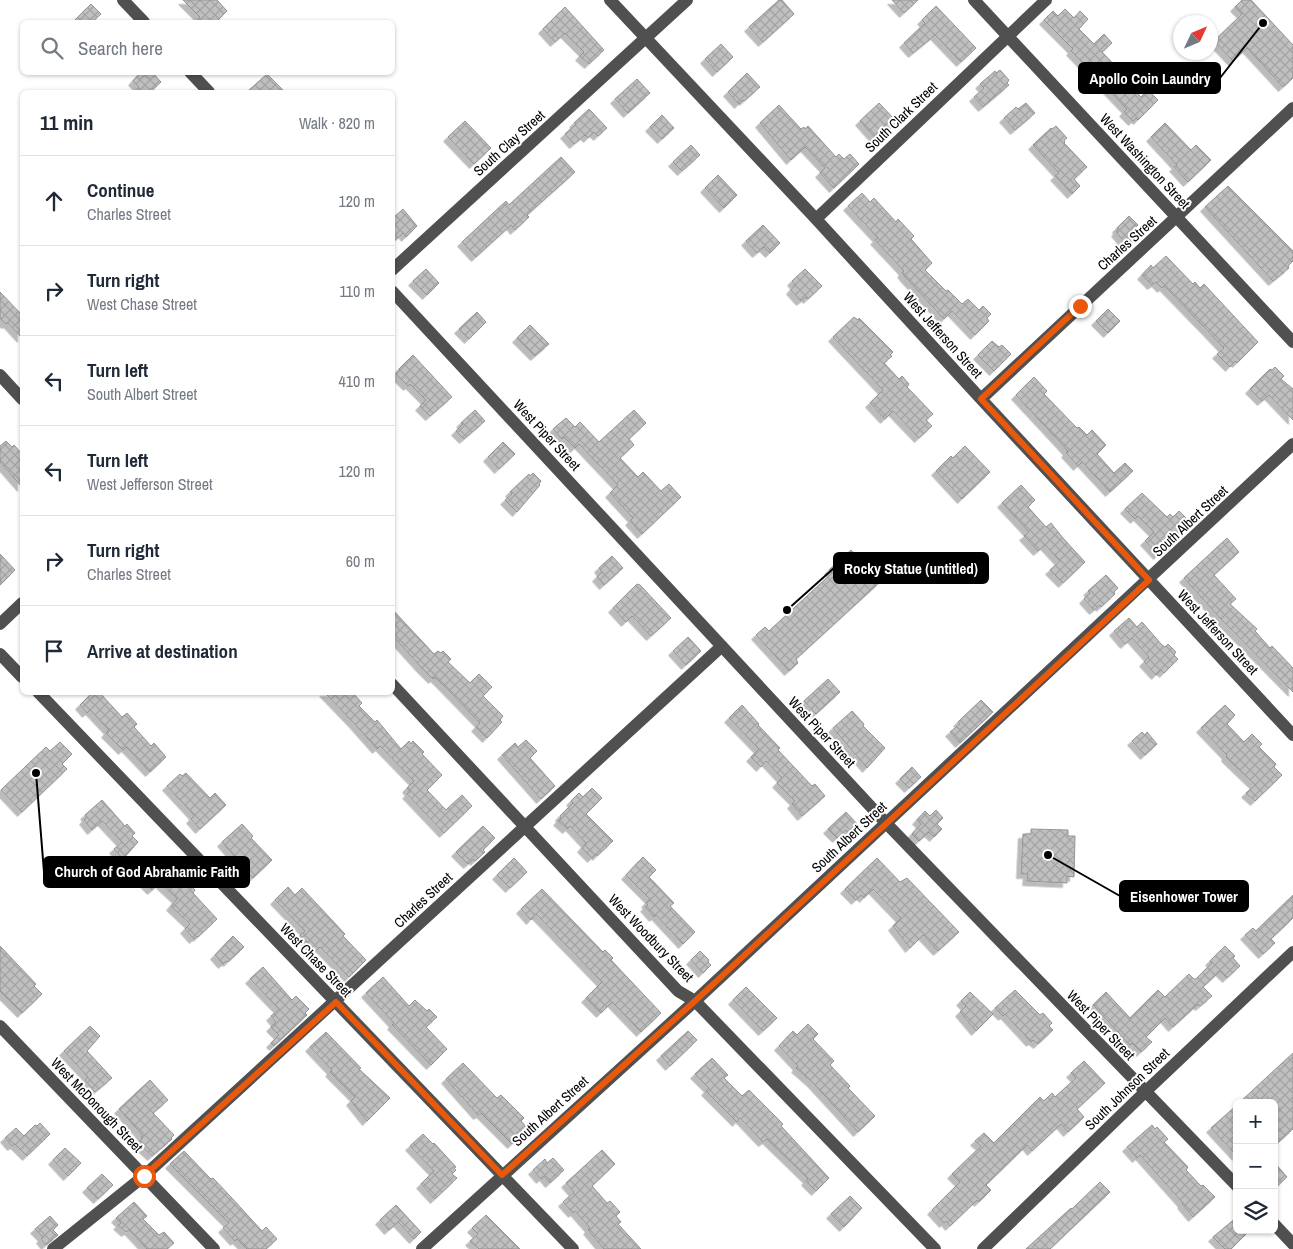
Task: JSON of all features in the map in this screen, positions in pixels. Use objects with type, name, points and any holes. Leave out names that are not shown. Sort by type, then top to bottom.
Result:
[{"type":"street","points":[[123,0],[142,20]]},
{"type":"street","name":"West Jefferson Street","points":[[610,0],[816,219],[1293,735]]},
{"type":"street","name":"South Clay Street","points":[[395,267],[646,39],[686,0]]},
{"type":"street","name":"West Washington Street","points":[[974,0],[1293,342]]},
{"type":"street","name":"South Clark Street","points":[[816,219],[1046,0]]},
{"type":"street","points":[[193,75],[207,90]]},
{"type":"street","name":"Charles Street","points":[[981,399],[1293,108]]},
{"type":"street","name":"West Piper Street","points":[[395,294],[886,823],[1233,1182]]},
{"type":"street","points":[[0,375],[20,397]]},
{"type":"street","name":"South Albert Street","points":[[422,1249],[695,1001],[1293,444]]},
{"type":"street","points":[[0,624],[20,605]]},
{"type":"street","name":"Charles Street","points":[[53,1249],[144,1176],[336,1002],[722,646]]},
{"type":"street","points":[[0,654],[20,675]]},
{"type":"street","name":"West Woodbury Street","points":[[395,687],[678,991],[695,1001],[935,1249]]},
{"type":"street","name":"West Chase Street","points":[[41,695],[573,1249]]},
{"type":"street","name":"South Johnson Street","points":[[983,1249],[1293,952]]},
{"type":"street","name":"West McDonough Street","points":[[0,1026],[214,1249]]},
{"type":"street","points":[[1278,1228],[1293,1244]]},
{"type":"building","points":[[183,0],[217,0],[227,11],[218,20],[196,20],[200,17]]},
{"type":"building","points":[[779,0],[782,0],[794,14],[763,42],[749,27]]},
{"type":"building","points":[[892,0],[918,0],[904,13]]},
{"type":"building","points":[[1242,0],[1251,0],[1293,45],[1293,78],[1283,87],[1247,48],[1233,61],[1218,45],[1218,37],[1242,14],[1235,7]]},
{"type":"building","points":[[91,4],[101,14],[94,20],[75,20]]},
{"type":"building","points":[[936,6],[976,48],[961,62],[935,35],[913,53],[904,43],[925,23],[922,20]]},
{"type":"building","points":[[565,7],[604,50],[589,64],[580,56],[584,52],[565,33],[555,42],[543,29]]},
{"type":"building","points":[[1065,9],[1074,18],[1080,11],[1088,19],[1079,29],[1094,44],[1104,34],[1112,43],[1102,52],[1128,79],[1125,81],[1141,97],[1148,90],[1158,100],[1138,120],[1136,118],[1133,121],[1124,112],[1127,109],[1044,20],[1053,11],[1058,16]]},
{"type":"building","points":[[721,44],[733,57],[717,72],[705,59]]},
{"type":"building","points":[[1000,70],[1009,80],[1007,83],[1009,85],[983,107],[974,97],[984,88],[980,84],[995,71],[996,73]]},
{"type":"building","points":[[747,73],[760,87],[739,104],[728,92]]},
{"type":"building","points":[[138,75],[155,75],[161,82],[152,90],[135,90],[139,87],[133,81]]},
{"type":"building","points":[[268,75],[283,90],[249,90]]},
{"type":"building","points":[[637,79],[650,93],[628,113],[615,99]]},
{"type":"building","points":[[879,103],[897,122],[877,140],[860,121]]},
{"type":"building","points":[[1026,103],[1035,113],[1015,130],[1004,118],[1016,107],[1018,109]]},
{"type":"building","points":[[779,105],[801,129],[804,127],[805,129],[808,126],[836,157],[839,154],[844,159],[850,154],[859,164],[834,188],[820,173],[825,168],[805,147],[791,160],[760,123]]},
{"type":"building","points":[[589,109],[607,128],[598,136],[594,132],[588,138],[585,135],[574,144],[565,134]]},
{"type":"building","points":[[662,115],[674,128],[662,139],[650,127]]},
{"type":"building","points":[[465,121],[491,148],[474,164],[448,137]]},
{"type":"building","points":[[1165,123],[1191,150],[1196,145],[1211,160],[1188,182],[1174,167],[1177,165],[1151,137]]},
{"type":"building","points":[[1056,126],[1067,138],[1064,140],[1064,143],[1087,167],[1074,179],[1080,186],[1072,194],[1055,176],[1059,173],[1033,145],[1051,128]]},
{"type":"building","points":[[691,145],[700,155],[682,171],[673,162]]},
{"type":"building","points":[[561,157],[575,172],[527,215],[529,217],[515,230],[511,225],[476,257],[462,242],[506,201],[509,205]]},
{"type":"building","points":[[718,175],[737,195],[724,208],[705,188]]},
{"type":"building","points":[[1228,186],[1293,251],[1293,261],[1288,266],[1289,268],[1273,281],[1205,207]]},
{"type":"building","points":[[862,193],[870,202],[874,198],[896,222],[898,219],[914,236],[911,239],[932,263],[925,270],[946,291],[948,290],[962,304],[968,299],[979,310],[983,306],[991,314],[987,318],[989,321],[975,335],[952,311],[944,319],[906,278],[902,273],[904,271],[875,240],[878,238],[848,206]]},
{"type":"building","points":[[403,209],[417,226],[406,237],[403,233],[395,240],[395,216]]},
{"type":"building","points":[[1129,216],[1138,225],[1134,229],[1140,235],[1130,243],[1128,240],[1125,243],[1116,232],[1117,228]]},
{"type":"building","points":[[763,225],[780,243],[770,253],[764,247],[757,253],[746,241]]},
{"type":"building","points":[[1166,256],[1193,284],[1195,282],[1200,288],[1204,284],[1258,342],[1237,363],[1235,361],[1230,367],[1217,354],[1224,348],[1164,286],[1162,288],[1156,282],[1152,285],[1142,275],[1151,265],[1153,268]]},
{"type":"building","points":[[426,269],[439,283],[427,295],[413,281]]},
{"type":"building","points":[[805,269],[822,286],[808,299],[806,297],[801,301],[791,290],[795,285],[792,281]]},
{"type":"building","points":[[0,292],[20,313],[20,336],[8,323],[6,324],[0,318]]},
{"type":"building","points":[[1108,309],[1120,321],[1108,333],[1096,321]]},
{"type":"building","points":[[477,312],[486,322],[469,339],[459,329]]},
{"type":"building","points":[[854,317],[858,320],[859,318],[893,352],[890,355],[892,356],[884,363],[899,379],[902,376],[909,384],[907,387],[933,414],[926,420],[932,426],[919,438],[893,411],[885,419],[870,403],[883,390],[833,337]]},
{"type":"building","points":[[530,325],[549,344],[535,356],[517,338]]},
{"type":"building","points":[[992,341],[999,347],[1002,345],[1011,354],[994,371],[978,355]]},
{"type":"building","points":[[413,355],[452,397],[430,416],[420,406],[426,400],[410,384],[408,386],[396,374]]},
{"type":"building","points":[[1275,367],[1284,376],[1281,379],[1293,389],[1293,420],[1269,395],[1262,401],[1250,389],[1270,369],[1272,370]]},
{"type":"building","points":[[1034,377],[1047,391],[1044,394],[1077,428],[1079,427],[1087,435],[1092,430],[1106,445],[1097,454],[1114,473],[1125,463],[1133,471],[1110,492],[1082,462],[1078,466],[1066,453],[1068,451],[1016,395]]},
{"type":"building","points":[[475,410],[485,421],[464,439],[456,431],[463,424],[461,423]]},
{"type":"building","points":[[634,410],[646,423],[629,439],[634,445],[620,458],[638,477],[643,472],[661,491],[669,484],[681,497],[642,534],[630,521],[633,518],[610,493],[618,485],[579,444],[575,448],[564,437],[562,439],[553,429],[566,418],[575,427],[580,422],[599,442]]},
{"type":"building","points":[[6,441],[12,447],[14,445],[20,452],[20,485],[0,462],[0,446]]},
{"type":"building","points":[[503,442],[515,454],[499,469],[488,457]]},
{"type":"building","points":[[965,446],[990,472],[962,499],[936,471],[951,456],[953,458]]},
{"type":"building","points":[[533,473],[541,481],[540,485],[517,512],[505,500],[512,494],[510,492],[529,474],[530,476]]},
{"type":"building","points":[[1021,485],[1035,500],[1028,507],[1046,527],[1051,523],[1085,562],[1063,583],[1050,570],[1060,561],[1045,545],[1038,551],[1024,536],[1029,532],[1002,503]]},
{"type":"building","points":[[1142,493],[1167,517],[1170,514],[1173,517],[1179,511],[1190,522],[1171,540],[1175,543],[1164,553],[1162,551],[1158,555],[1145,541],[1154,532],[1138,516],[1135,519],[1125,509]]},
{"type":"building","points":[[1227,538],[1239,552],[1214,575],[1236,599],[1230,604],[1257,629],[1255,631],[1270,648],[1272,646],[1293,668],[1293,692],[1221,619],[1184,578]]},
{"type":"building","points":[[851,550],[880,582],[796,659],[798,663],[789,671],[756,635],[765,627],[769,631],[832,573],[829,570]]},
{"type":"building","points":[[0,554],[15,570],[0,585]]},
{"type":"building","points":[[612,556],[623,568],[604,585],[597,577],[602,572],[599,568]]},
{"type":"building","points":[[1106,575],[1118,588],[1114,592],[1115,594],[1101,607],[1100,605],[1094,610],[1084,599],[1090,593],[1088,591]]},
{"type":"building","points":[[637,584],[671,618],[651,636],[632,616],[626,622],[613,608]]},
{"type":"building","points":[[395,612],[434,654],[438,651],[441,653],[443,651],[451,659],[448,662],[470,683],[479,674],[492,687],[483,696],[503,716],[500,720],[502,722],[487,738],[476,727],[480,723],[435,677],[433,679],[395,638]]},
{"type":"building","points":[[1129,618],[1137,627],[1142,622],[1162,645],[1165,647],[1168,644],[1176,652],[1174,655],[1178,659],[1164,673],[1161,670],[1156,675],[1144,662],[1149,657],[1132,638],[1125,644],[1114,631]]},
{"type":"building","points":[[688,637],[701,651],[686,665],[673,651]]},
{"type":"building","points":[[828,679],[840,692],[816,714],[804,701]]},
{"type":"building","points":[[90,695],[102,695],[122,717],[127,713],[137,724],[134,727],[151,746],[154,743],[166,757],[150,772],[126,747],[123,750],[106,733],[109,730],[90,710],[87,713],[80,705]]},
{"type":"building","points":[[327,695],[355,695],[362,703],[359,706],[375,722],[377,720],[401,749],[409,741],[411,744],[413,741],[424,752],[422,754],[442,775],[427,790],[446,810],[462,795],[472,806],[444,833],[407,794],[410,792],[407,788],[414,781],[380,746],[377,749]]},
{"type":"building","points":[[981,700],[993,712],[960,743],[950,732],[960,724],[958,722]]},
{"type":"building","points":[[742,705],[780,748],[778,750],[812,786],[815,784],[825,796],[802,816],[792,804],[795,801],[777,783],[782,778],[766,761],[761,767],[751,757],[759,749],[729,718]]},
{"type":"building","points":[[1225,705],[1235,715],[1227,724],[1244,742],[1252,734],[1262,744],[1259,747],[1276,764],[1274,767],[1282,775],[1255,801],[1246,793],[1255,785],[1226,757],[1227,755],[1201,728]]},
{"type":"building","points":[[852,711],[864,724],[863,726],[885,748],[867,768],[833,728]]},
{"type":"building","points":[[1142,732],[1145,735],[1147,732],[1157,744],[1145,755],[1132,741]]},
{"type":"building","points":[[526,740],[537,751],[530,758],[555,786],[541,799],[502,755],[515,743],[518,747]]},
{"type":"building","points":[[60,742],[72,754],[62,764],[67,769],[22,812],[1,790],[46,747],[50,751]]},
{"type":"building","points":[[912,767],[921,777],[909,788],[900,779]]},
{"type":"building","points":[[186,773],[210,798],[215,793],[226,805],[200,829],[191,819],[194,816],[193,814],[167,786],[180,774],[182,776]]},
{"type":"building","points":[[592,788],[602,798],[586,814],[613,841],[597,856],[596,854],[592,858],[582,848],[586,843],[570,826],[567,829],[558,821],[561,818],[560,816],[573,803],[571,801],[579,793],[583,797]]},
{"type":"building","points":[[102,800],[125,826],[127,824],[135,833],[132,836],[138,842],[123,859],[114,849],[122,842],[102,821],[92,830],[84,820],[87,817],[85,815]]},
{"type":"building","points":[[936,810],[943,818],[937,824],[942,829],[934,837],[929,832],[919,841],[912,834],[921,824],[917,820],[925,811],[930,816]]},
{"type":"building","points":[[846,812],[860,827],[851,835],[846,830],[837,838],[828,829]]},
{"type":"building","points":[[242,824],[253,836],[251,838],[272,860],[253,878],[222,842]]},
{"type":"building","points":[[483,826],[495,838],[483,850],[485,852],[475,861],[474,859],[468,864],[456,852]]},
{"type":"building","points":[[1031,829],[1068,830],[1068,836],[1075,836],[1074,877],[1067,876],[1067,883],[1027,881],[1028,874],[1021,874],[1023,834],[1031,834]]},
{"type":"building","points":[[159,856],[180,880],[183,878],[195,890],[193,893],[217,919],[194,939],[185,929],[190,924],[171,906],[177,899],[160,883],[152,890],[141,879],[146,874],[142,871]]},
{"type":"building","points":[[643,857],[656,870],[649,877],[674,903],[670,906],[695,932],[683,944],[656,915],[654,917],[645,907],[650,899],[626,875]]},
{"type":"building","points":[[514,858],[527,872],[510,888],[497,875]]},
{"type":"building","points":[[877,858],[900,882],[907,878],[959,932],[938,951],[923,935],[910,948],[893,926],[901,918],[873,889],[864,898],[861,895],[856,900],[845,889]]},
{"type":"building","points":[[288,887],[295,895],[302,888],[345,934],[343,936],[366,960],[349,977],[320,947],[316,951],[300,935],[305,931],[275,900]]},
{"type":"building","points":[[542,889],[603,952],[605,950],[613,958],[611,960],[661,1013],[641,1032],[612,1002],[601,1013],[586,998],[602,982],[536,914],[531,920],[521,909]]},
{"type":"building","points":[[1293,895],[1293,918],[1271,939],[1275,943],[1263,954],[1245,935],[1253,928],[1256,931]]},
{"type":"building","points":[[233,936],[244,947],[228,962],[226,961],[223,964],[215,955]]},
{"type":"building","points":[[0,946],[36,984],[34,986],[42,994],[22,1013],[0,991]]},
{"type":"building","points":[[1225,946],[1235,956],[1233,958],[1240,966],[1227,978],[1220,971],[1203,987],[1212,996],[1200,1006],[1198,1004],[1173,1027],[1165,1018],[1146,1037],[1152,1042],[1141,1052],[1132,1043],[1130,1045],[1093,1005],[1106,992],[1130,1018],[1158,990],[1165,997],[1189,974],[1196,979]]},
{"type":"building","points":[[700,951],[709,960],[708,962],[711,965],[703,973],[691,960]]},
{"type":"building","points":[[263,967],[292,1000],[296,996],[309,1009],[305,1013],[307,1015],[274,1046],[271,1043],[279,1035],[271,1027],[276,1022],[271,1016],[279,1009],[250,979]]},
{"type":"building","points":[[383,977],[409,1006],[415,1000],[437,1017],[426,1027],[447,1049],[431,1065],[392,1025],[394,1023],[366,993]]},
{"type":"building","points":[[746,987],[777,1018],[763,1031],[733,1000]]},
{"type":"building","points":[[1015,990],[1040,1015],[1043,1013],[1052,1023],[1049,1026],[1053,1030],[1038,1044],[1033,1040],[1031,1042],[1005,1014],[1003,1016],[995,1008]]},
{"type":"building","points":[[970,992],[993,1014],[976,1031],[960,1012],[966,1006],[961,1001]]},
{"type":"building","points":[[808,1024],[818,1034],[813,1039],[834,1061],[830,1065],[850,1086],[848,1088],[875,1116],[858,1132],[812,1082],[796,1068],[798,1066],[779,1046],[793,1031],[797,1035]]},
{"type":"building","points":[[90,1026],[100,1036],[87,1051],[112,1078],[95,1092],[85,1080],[88,1077],[64,1051]]},
{"type":"building","points":[[688,1031],[697,1040],[670,1066],[661,1056]]},
{"type":"building","points":[[326,1032],[361,1068],[359,1069],[390,1098],[367,1121],[351,1101],[355,1097],[330,1072],[332,1070],[310,1047]]},
{"type":"building","points":[[1293,1053],[1293,1129],[1278,1142],[1278,1099],[1243,1099]]},
{"type":"building","points":[[712,1058],[728,1075],[724,1078],[742,1096],[749,1090],[783,1124],[781,1126],[829,1178],[816,1191],[806,1181],[808,1179],[767,1139],[763,1142],[740,1118],[737,1122],[706,1091],[709,1088],[695,1074]]},
{"type":"building","points":[[1084,1061],[1105,1083],[1077,1109],[1084,1117],[1068,1132],[1061,1124],[1032,1151],[1027,1145],[986,1185],[991,1190],[979,1202],[977,1200],[950,1226],[946,1221],[944,1223],[932,1210],[960,1182],[952,1174],[981,1146],[975,1141],[984,1133],[994,1143],[1040,1097],[1044,1101],[1052,1093],[1055,1097],[1076,1078],[1071,1073]]},
{"type":"building","points":[[463,1063],[497,1098],[501,1095],[524,1118],[521,1121],[528,1129],[512,1144],[481,1113],[478,1115],[446,1079]]},
{"type":"building","points":[[150,1080],[168,1100],[153,1113],[174,1135],[172,1139],[152,1156],[138,1143],[143,1136],[119,1109]]},
{"type":"building","points":[[1233,1109],[1233,1152],[1211,1128]]},
{"type":"building","points":[[40,1123],[50,1134],[27,1156],[15,1144],[12,1146],[5,1138],[16,1128],[24,1136],[35,1125],[37,1126]]},
{"type":"building","points":[[1152,1125],[1155,1129],[1157,1127],[1168,1139],[1164,1142],[1188,1167],[1186,1170],[1215,1197],[1193,1217],[1140,1155],[1137,1158],[1127,1147]]},
{"type":"building","points":[[423,1134],[456,1167],[452,1174],[457,1178],[435,1199],[421,1184],[434,1171],[410,1146]]},
{"type":"building","points":[[65,1148],[81,1163],[68,1176],[53,1160]]},
{"type":"building","points":[[602,1150],[615,1164],[592,1186],[607,1203],[610,1201],[620,1212],[616,1216],[621,1222],[618,1224],[641,1249],[604,1249],[588,1230],[590,1228],[575,1211],[573,1213],[563,1202],[574,1192],[566,1183]]},
{"type":"building","points":[[184,1151],[211,1179],[213,1178],[262,1231],[266,1227],[277,1239],[266,1249],[247,1249],[237,1239],[235,1241],[223,1228],[229,1223],[170,1164]]},
{"type":"building","points":[[553,1158],[564,1170],[550,1183],[544,1176],[541,1179],[533,1170],[545,1159],[547,1163]]},
{"type":"building","points":[[1278,1167],[1287,1177],[1278,1185]]},
{"type":"building","points":[[102,1174],[113,1185],[98,1199],[87,1188]]},
{"type":"building","points":[[1100,1182],[1110,1192],[1050,1249],[1026,1249],[1072,1209]]},
{"type":"building","points":[[850,1196],[862,1208],[844,1227],[831,1214]]},
{"type":"building","points":[[134,1202],[147,1216],[143,1219],[159,1235],[164,1232],[174,1243],[167,1249],[147,1249],[129,1230],[126,1232],[118,1225],[121,1223],[116,1218]]},
{"type":"building","points":[[396,1205],[421,1232],[414,1239],[398,1222],[389,1230],[380,1220]]},
{"type":"building","points":[[486,1215],[520,1249],[479,1249],[470,1241],[478,1234],[472,1228]]},
{"type":"building","points":[[50,1216],[58,1225],[53,1230],[58,1235],[46,1245],[41,1239],[43,1237],[35,1229]]},
{"type":"building","points":[[1233,1220],[1233,1234],[1246,1234],[1231,1249],[1225,1249],[1213,1237]]},
{"type":"place","name":"Apollo Coin Laundry","points":[[1263,23]]},
{"type":"place","name":"Rocky Statue (untitled)","points":[[787,610]]},
{"type":"place","name":"Church of God Abrahamic Faith","points":[[36,773]]},
{"type":"place","name":"Eisenhower Tower","points":[[1048,855]]},
{"type":"route","points":[[144,1176],[336,1002],[502,1175],[695,1001],[1149,580],[981,399],[1080,306]]}]
